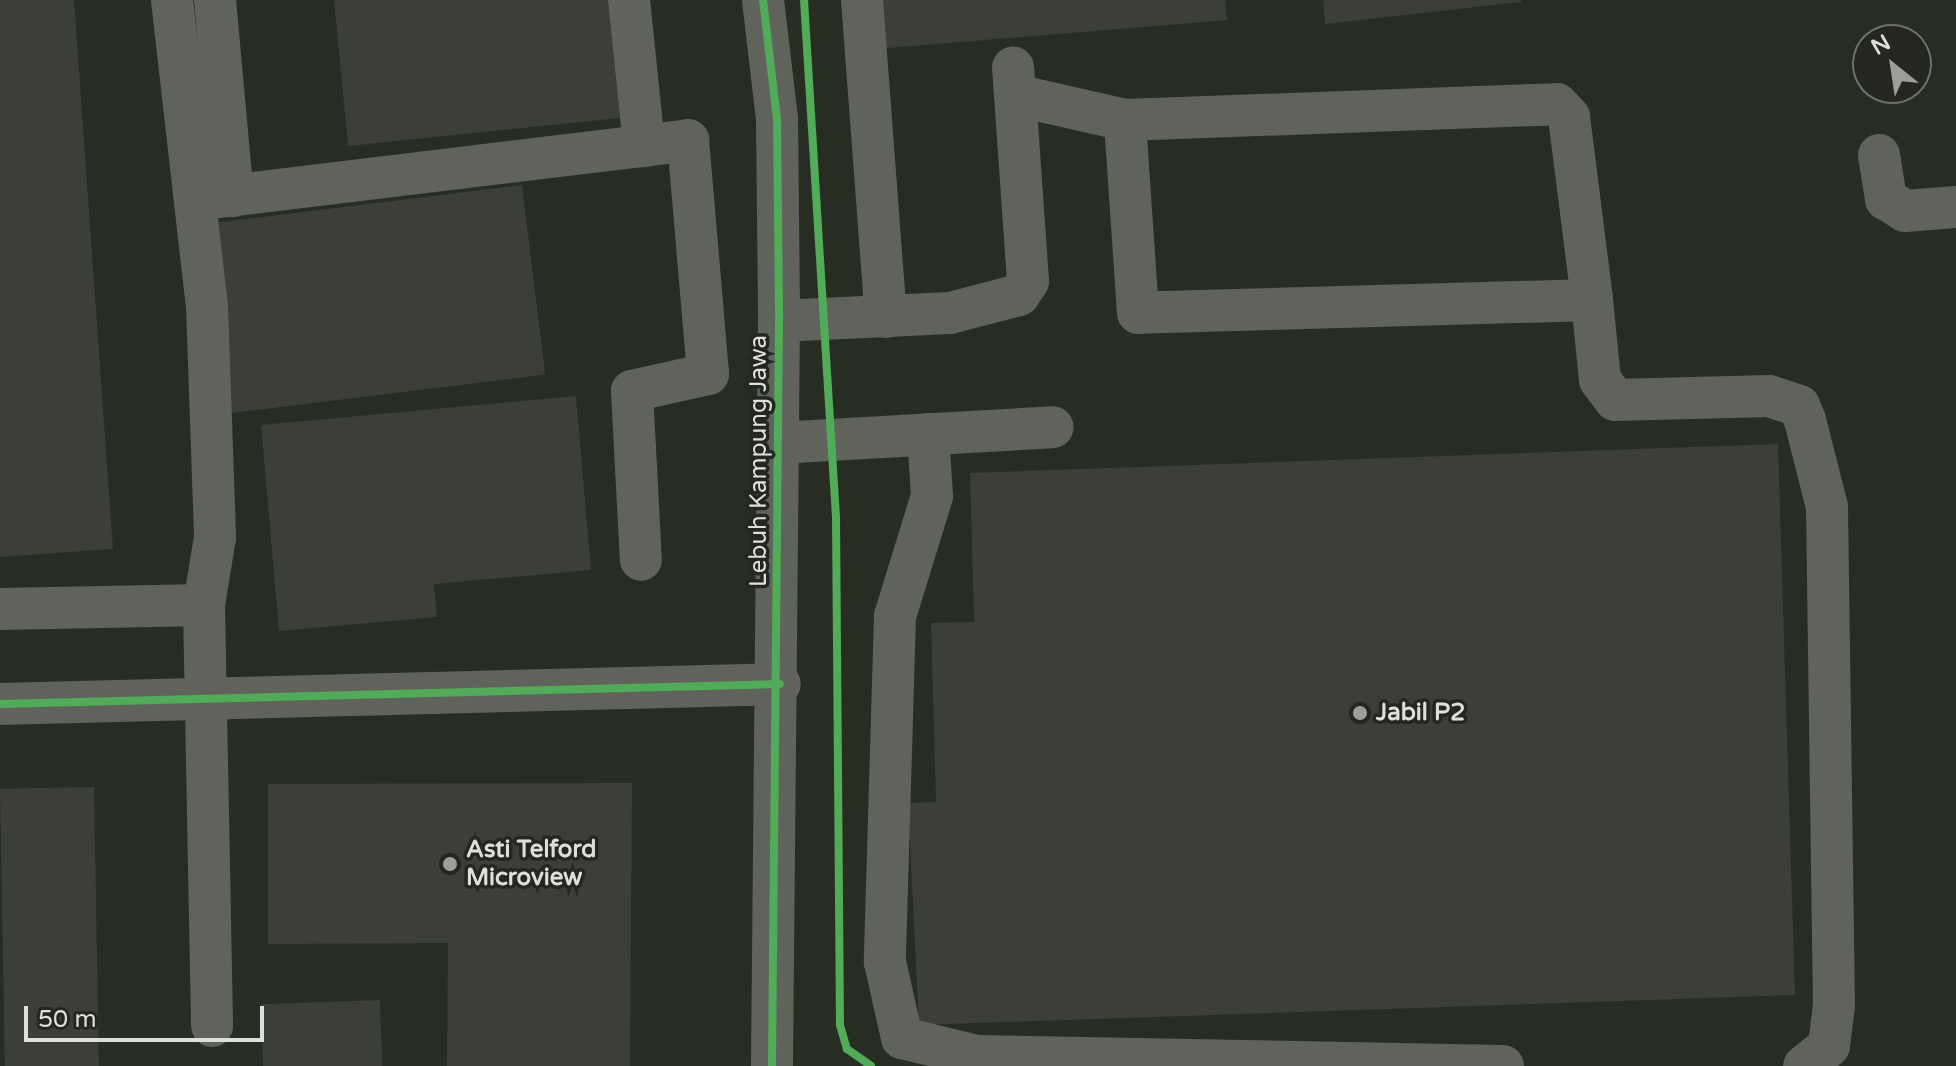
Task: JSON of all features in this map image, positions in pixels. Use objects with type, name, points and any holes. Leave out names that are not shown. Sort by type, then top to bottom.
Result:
[{"type":"street","points":[[172,0],[214,198]]},
{"type":"street","points":[[212,1026],[210,698],[204,605],[215,537],[215,0]]},
{"type":"street","points":[[629,0],[644,146]]},
{"type":"street","name":"Lebuh Kampung Jawa","points":[[763,0],[777,119],[779,321],[780,684],[772,1066]]},
{"type":"street","points":[[862,0],[886,317]]},
{"type":"street","points":[[779,321],[886,317],[990,308],[1013,300],[1028,281],[1014,81],[1125,120],[1557,104],[1569,117],[1600,380],[1615,400],[1769,396],[1799,406],[1805,420],[1827,507],[1834,1005],[1829,1046],[1804,1066]]},
{"type":"street","points":[[1125,120],[1138,313],[1592,300]]},
{"type":"street","points":[[214,198],[688,140],[708,374],[632,391],[641,560]]},
{"type":"street","points":[[1879,155],[1886,199],[1905,211],[1956,207]]},
{"type":"street","points":[[778,443],[1053,427]]},
{"type":"street","points":[[928,434],[932,496],[895,616],[885,962],[902,1038],[977,1056],[1503,1066]]},
{"type":"street","points":[[0,609],[204,605]]},
{"type":"street","points":[[0,704],[780,684]]},
{"type":"shaded area","points":[[0,0],[1956,0],[1956,1066],[0,1066]]},
{"type":"building","points":[[0,0],[74,0],[113,549],[0,557]]},
{"type":"building","points":[[334,0],[608,0],[620,118],[348,146]]},
{"type":"building","points":[[873,0],[1225,0],[1227,20],[877,49]]},
{"type":"building","points":[[1323,0],[1521,0],[1521,2],[1325,24]]},
{"type":"building","points":[[522,185],[545,375],[224,414],[200,224]]},
{"type":"building","points":[[576,396],[591,570],[434,584],[437,617],[279,631],[261,425]]},
{"type":"building","name":"Jabil P2","points":[[1778,444],[1795,995],[919,1025],[908,803],[936,802],[931,623],[974,622],[970,473]]},
{"type":"building","name":"Asti Telford Microview","points":[[632,783],[630,1066],[447,1066],[448,943],[268,944],[268,784]]},
{"type":"building","points":[[94,787],[99,1066],[5,1066],[0,789]]},
{"type":"building","points":[[380,1000],[382,1066],[263,1066],[261,1004]]},
{"type":"cycle path","points":[[763,0],[777,119],[779,321],[772,1066]]},
{"type":"cycle path","points":[[804,0],[836,517],[840,1025],[847,1049],[871,1066]]},
{"type":"cycle path","points":[[0,704],[780,684]]},
{"type":"place","name":"Jabil P2","points":[[1360,713]]},
{"type":"place","name":"Asti Telford Microview","points":[[450,864]]}]
